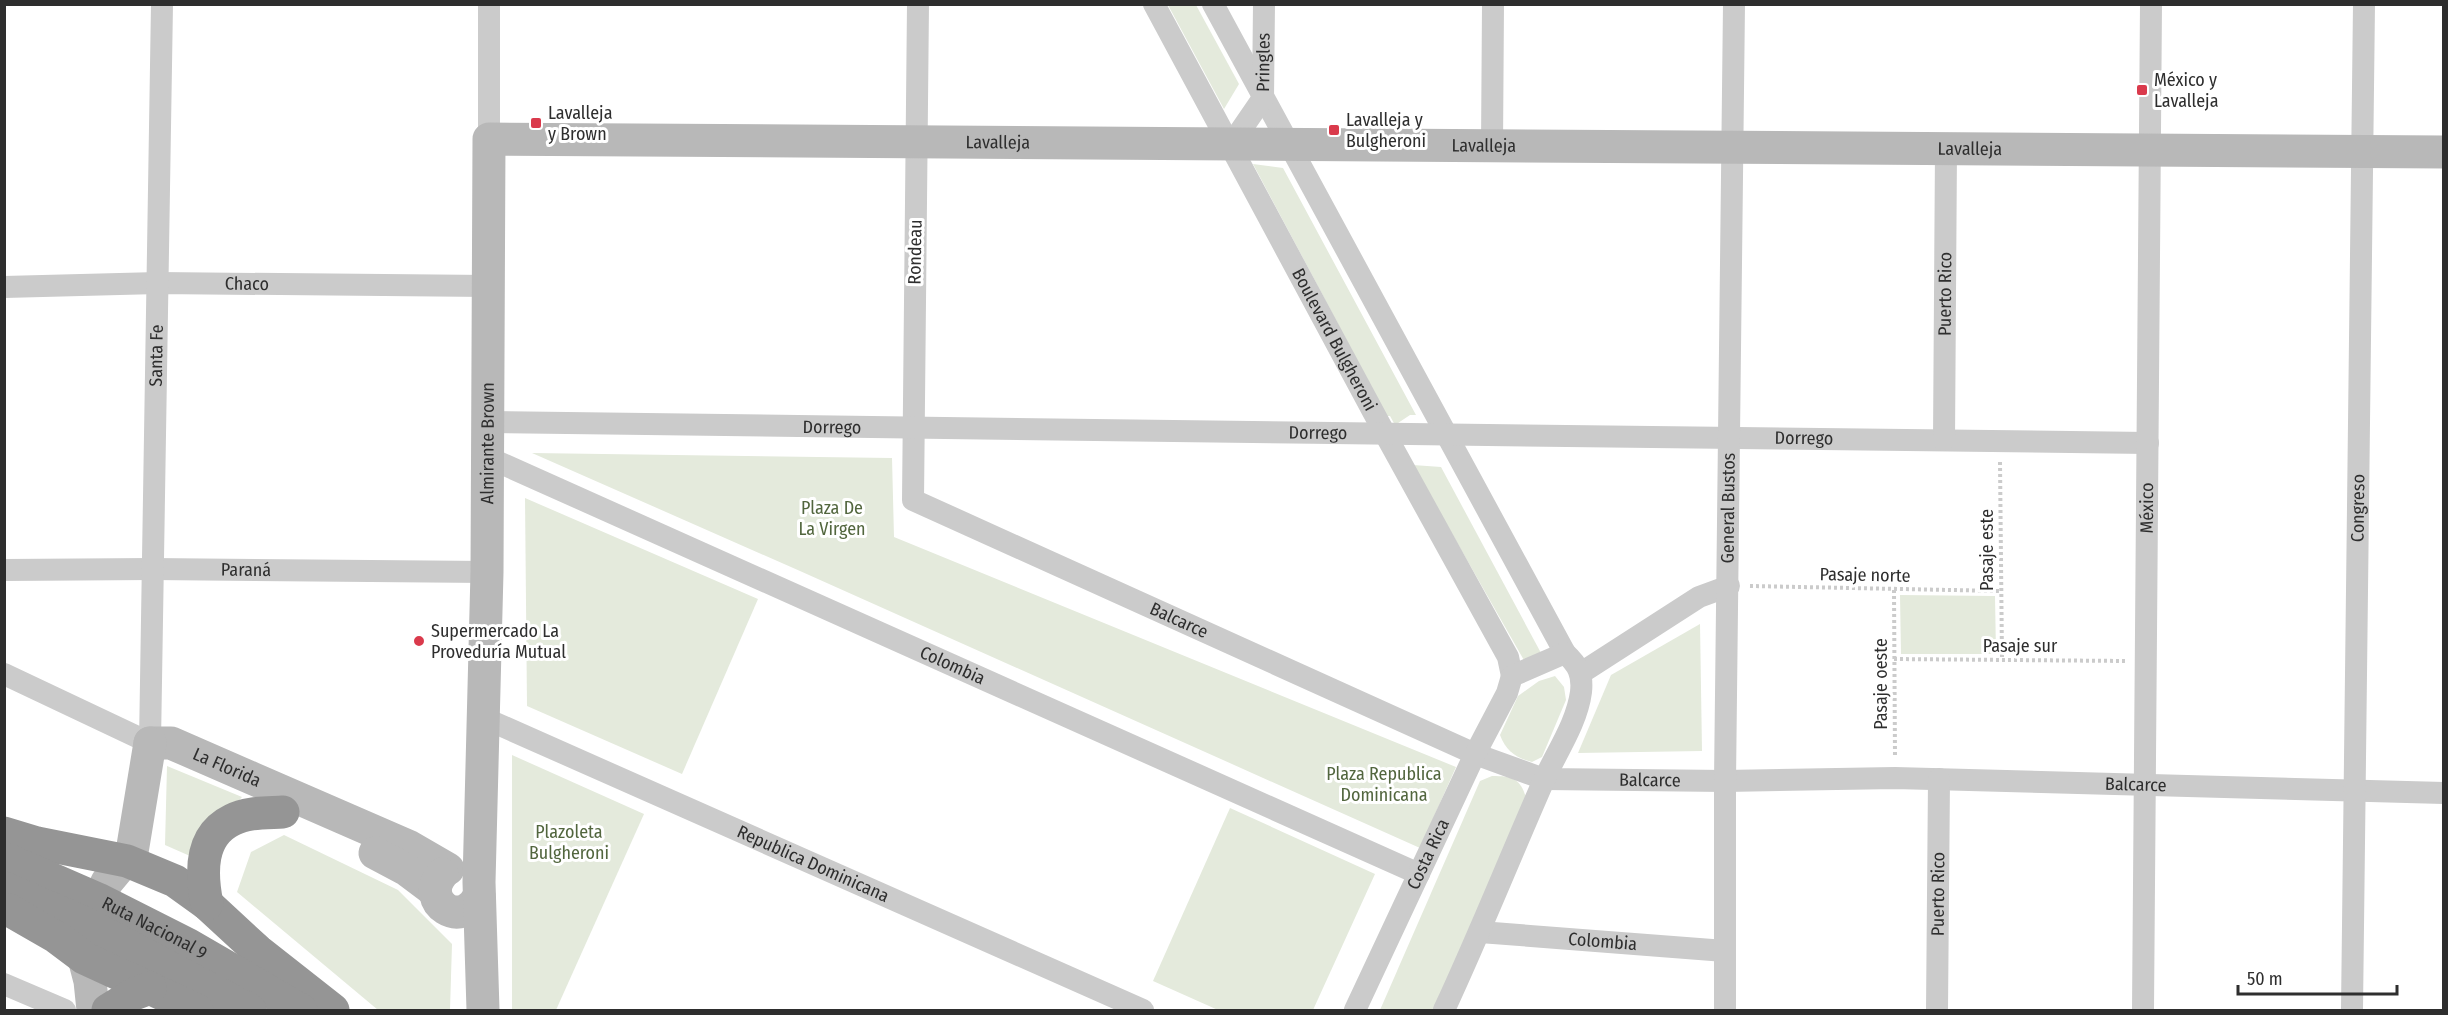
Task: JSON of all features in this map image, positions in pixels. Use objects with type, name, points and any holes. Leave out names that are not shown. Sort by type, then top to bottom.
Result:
[{"type":"highway","points":[[207,904],[202,871],[204,855],[221,827],[232,819],[252,814],[283,812]]},
{"type":"highway","points":[[4,833],[48,846],[126,861],[175,881],[207,904],[258,951],[333,1011]]},
{"type":"highway","name":"Ruta Nacional 9","points":[[4,858],[250,1011]]},
{"type":"highway","name":"Ruta Nacional 9","points":[[4,888],[92,912],[189,945],[301,1011]]},
{"type":"highway","points":[[4,908],[56,937],[84,958],[196,1011]]},
{"type":"highway","points":[[108,1011],[134,994],[150,988]]},
{"type":"street","name":"Santa Fe","points":[[150,743],[162,4]]},
{"type":"street","name":"Almirante Brown","points":[[457,886],[482,824],[487,572],[489,4]]},
{"type":"street","name":"Rondeau","points":[[913,500],[918,4]]},
{"type":"street","name":"Boulevard Bulgheroni","points":[[1154,4],[1508,657],[1512,675]]},
{"type":"street","points":[[1213,4],[1565,653],[1575,661],[1581,673],[1581,693],[1576,710],[1444,1011]]},
{"type":"street","name":"Pringles","points":[[1230,146],[1263,98],[1264,4]]},
{"type":"street","points":[[1492,146],[1493,4]]},
{"type":"street","name":"General Bustos","points":[[1725,1011],[1725,781],[1734,4]]},
{"type":"street","name":"México","points":[[2143,1011],[2151,4]]},
{"type":"street","name":"Congreso","points":[[2352,1011],[2364,4]]},
{"type":"street","name":"Lavalleja","points":[[489,139],[1230,146],[1289,144],[2444,152]]},
{"type":"street","name":"Puerto Rico","points":[[1944,440],[1946,149]]},
{"type":"street","name":"Chaco","points":[[4,287],[158,284],[488,286]]},
{"type":"street","name":"Dorrego","points":[[488,422],[914,430],[1384,432],[2148,443]]},
{"type":"street","name":"Colombia","points":[[487,457],[1419,874]]},
{"type":"street","name":"Balcarce","points":[[913,500],[1475,754],[1544,779],[1725,781],[1895,778],[2444,793]]},
{"type":"street","name":"Paraná","points":[[4,570],[487,572]]},
{"type":"street","points":[[1581,673],[1699,597],[1729,585]]},
{"type":"street","points":[[1512,675],[1565,653]]},
{"type":"street","name":"La Florida","points":[[4,674],[150,743],[171,743],[410,847],[457,886]]},
{"type":"street","name":"Costa Rica","points":[[1355,1011],[1475,754],[1507,693],[1512,675]]},
{"type":"street","name":"Republica Dominicana","points":[[484,718],[1143,1011]]},
{"type":"street","points":[[150,743],[166,757],[283,812],[457,886]]},
{"type":"street","points":[[93,1011],[90,981],[84,958],[84,944],[92,912],[107,882],[126,861],[135,840],[150,743]]},
{"type":"street","name":"Puerto Rico","points":[[1937,1011],[1939,779]]},
{"type":"street","points":[[457,886],[459,936],[463,951],[465,1011]]},
{"type":"street","points":[[457,886],[483,1011]]},
{"type":"street","name":"Colombia","points":[[1480,932],[1725,951]]},
{"type":"street","points":[[4,984],[65,1011]]},
{"type":"path","name":"Pasaje este","points":[[2000,441],[2002,659]]},
{"type":"path","name":"Pasaje norte","points":[[1729,585],[2001,591]]},
{"type":"path","name":"Pasaje oeste","points":[[1894,590],[1895,778]]},
{"type":"path","name":"Pasaje sur","points":[[1894,659],[2146,661]]},
{"type":"green space","points":[[1168,5],[1196,5],[1239,84],[1224,109]]},
{"type":"green space","points":[[1253,164],[1283,168],[1416,415],[1410,415],[1395,425],[1390,416],[1387,416]]},
{"type":"green space","name":"Plaza De La Virgen","points":[[532,453],[892,458],[894,537],[1456,767],[1420,848]]},
{"type":"green space","points":[[1413,465],[1441,467],[1541,653],[1525,662]]},
{"type":"green space","points":[[525,498],[758,599],[682,774],[527,706]]},
{"type":"green space","points":[[1900,595],[1995,596],[1996,654],[1901,654]]},
{"type":"green space","points":[[1700,624],[1702,751],[1578,753],[1611,675]]},
{"type":"green space","points":[[1555,676],[1564,687],[1566,700],[1542,757],[1532,762],[1516,756],[1502,741],[1500,735],[1518,696],[1539,681]]},
{"type":"green space","name":"Plazoleta Bulgheroni","points":[[512,755],[644,814],[556,1010],[512,1010]]},
{"type":"green space","points":[[167,766],[242,797],[190,856],[165,845]]},
{"type":"green space","points":[[1492,776],[1516,780],[1527,801],[1437,1010],[1380,1010],[1480,781]]},
{"type":"green space","points":[[1230,808],[1375,874],[1313,1010],[1218,1010],[1153,981]]},
{"type":"green space","points":[[284,835],[398,890],[452,944],[450,1010],[378,1010],[237,892],[251,852]]},
{"type":"place","name":"México y Lavalleja","points":[[2142,90]]},
{"type":"place","name":"Lavalleja y Brown","points":[[536,123]]},
{"type":"place","name":"Lavalleja y Bulgheroni","points":[[1334,130]]},
{"type":"place","name":"Supermercado La Proveduría Mutual","points":[[419,641]]},
{"type":"park label","name":"Plaza Republica Dominicana","points":[[1384,784]]}]
